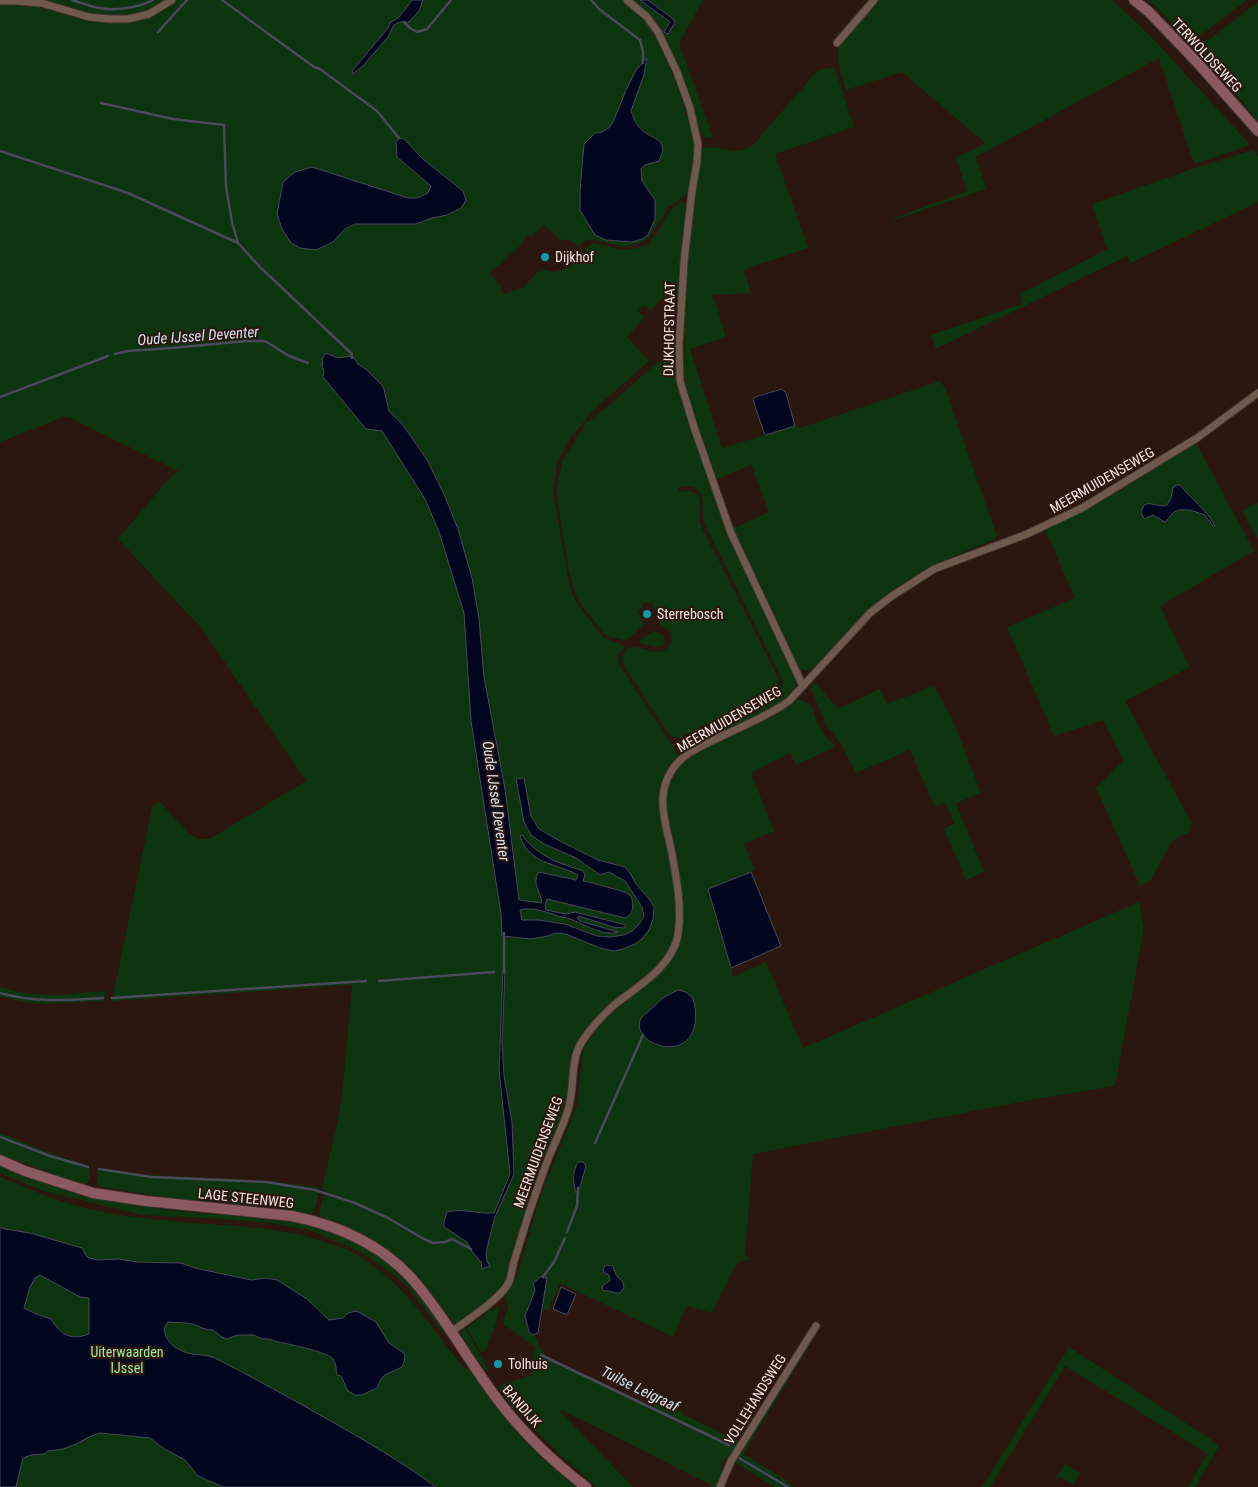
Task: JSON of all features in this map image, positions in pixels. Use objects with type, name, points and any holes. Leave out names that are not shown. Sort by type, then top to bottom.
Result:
[{"type":"street","points":[[0,2],[41,3],[88,17],[128,19],[149,14],[172,0]]},
{"type":"street","name":"DIJKHOFSTRAAT","points":[[626,0],[646,16],[658,32],[677,72],[690,108],[698,144],[684,262],[679,346],[680,381],[694,428],[731,532],[803,686]]},
{"type":"street","points":[[837,43],[874,0]]},
{"type":"street","name":"TERWOLDSEWEG","points":[[1134,0],[1148,11],[1195,60],[1258,131]]},
{"type":"street","name":"MEERMUIDENSEWEG","points":[[451,1332],[497,1296],[508,1284],[541,1176],[568,1110],[573,1090],[575,1058],[581,1044],[594,1026],[611,1008],[655,972],[673,950],[677,937],[679,898],[663,799],[671,771],[682,758],[692,751],[776,710],[789,701],[870,613],[892,596],[934,569],[1027,534],[1082,508],[1197,438],[1258,393]]},
{"type":"street","name":"LAGE STEENWEG","points":[[0,1160],[25,1171],[93,1193],[146,1201],[292,1216],[314,1220],[371,1245],[401,1268],[419,1286],[451,1332]]},
{"type":"street","name":"VOLLEHANDSWEG","points":[[720,1487],[731,1461],[816,1326]]},
{"type":"street","name":"BANDIJK","points":[[451,1332],[507,1411],[548,1455],[586,1487]]},
{"type":"green space","points":[[40,0],[167,0],[144,12],[132,15],[107,16],[82,12]]},
{"type":"green space","points":[[176,0],[412,0],[399,17],[390,23],[388,28],[352,71],[353,73],[363,66],[388,37],[394,25],[419,11],[423,0],[623,0],[641,15],[655,34],[668,59],[695,143],[689,190],[668,208],[648,239],[634,245],[622,247],[591,239],[579,246],[567,239],[562,241],[544,225],[531,237],[528,235],[522,244],[489,274],[498,282],[503,294],[523,288],[536,273],[545,270],[554,272],[567,268],[594,243],[622,249],[638,248],[646,245],[653,239],[676,205],[680,202],[689,205],[676,301],[664,296],[651,310],[644,305],[638,311],[645,317],[627,337],[649,361],[598,406],[571,436],[557,463],[553,491],[569,583],[574,599],[604,638],[625,646],[619,655],[620,666],[678,755],[661,809],[676,900],[677,916],[672,942],[663,959],[650,973],[584,1035],[569,1096],[506,1283],[494,1296],[458,1323],[453,1323],[447,1319],[377,1245],[349,1228],[322,1217],[319,1213],[325,1190],[322,1189],[339,1115],[352,985],[112,1001],[152,807],[160,802],[190,834],[199,839],[208,839],[306,781],[202,629],[118,539],[166,482],[178,471],[68,417],[63,417],[0,442],[0,6],[42,5],[86,19],[110,23],[145,18]],"holes":[[[646,59],[644,75],[631,111],[638,126],[661,142],[659,161],[645,165],[641,169],[642,181],[655,200],[648,235],[632,242],[606,240],[595,235],[580,210],[582,171],[595,133],[602,132],[610,127]],[[404,139],[423,159],[463,191],[447,215],[355,224],[345,229],[281,196],[283,182],[408,198],[417,198],[428,193],[431,186],[398,157]],[[352,356],[358,364],[381,384],[389,411],[403,425],[427,460],[439,482],[458,529],[472,578],[479,619],[484,677],[505,789],[519,900],[542,903],[537,887],[550,875],[577,880],[578,875],[524,846],[531,847],[543,855],[583,871],[583,881],[616,889],[632,900],[632,911],[547,898],[546,910],[566,914],[575,912],[624,928],[614,927],[578,916],[577,919],[580,921],[618,932],[605,933],[542,910],[527,908],[520,910],[522,920],[564,923],[609,938],[617,937],[633,930],[638,926],[642,917],[641,906],[638,900],[622,879],[609,872],[600,875],[576,858],[558,851],[524,822],[516,780],[524,778],[530,811],[539,828],[586,855],[599,861],[619,865],[628,871],[652,904],[654,913],[649,930],[600,948],[566,934],[555,933],[548,936],[520,939],[502,935],[501,914],[471,721],[464,613],[439,532],[425,499],[382,431],[322,365],[338,358]],[[505,970],[502,1043],[504,1076],[512,1122],[514,1174],[495,1217],[486,1254],[490,1266],[485,1269],[466,1241],[451,1232],[465,1211],[494,1213],[510,1174],[499,1070],[499,1040]]]},
{"type":"green space","points":[[631,0],[640,0],[670,22],[673,19],[648,0],[703,0],[679,43],[713,138],[704,137],[701,133],[686,86],[671,51],[654,21],[646,11]]},
{"type":"green space","points":[[877,0],[1111,0],[1160,47],[1250,145],[1194,164],[1159,58],[976,157],[986,189],[894,220],[892,219],[967,191],[956,158],[985,143],[902,72],[846,90],[838,60],[841,42]]},
{"type":"green space","points":[[1149,0],[1247,0],[1188,45],[1182,33]]},
{"type":"green space","points":[[1258,2],[1258,123],[1244,104],[1194,51]]},
{"type":"green space","points":[[835,69],[854,127],[775,154],[808,248],[744,270],[751,293],[713,295],[726,337],[690,349],[722,448],[795,426],[800,428],[940,381],[945,388],[997,536],[988,542],[937,564],[888,595],[809,671],[800,669],[798,666],[732,529],[769,512],[751,465],[715,480],[687,394],[684,374],[685,294],[701,148],[708,147],[733,151],[746,149],[753,145],[818,70]]},
{"type":"green space","points":[[1253,150],[1258,157],[1258,202],[1131,263],[1127,256],[936,349],[931,335],[1022,304],[1020,294],[1107,249],[1092,204]]},
{"type":"green space","points":[[673,352],[677,353],[677,371],[725,524],[797,679],[796,687],[792,694],[780,704],[683,754],[676,746],[677,741],[683,740],[779,690],[783,684],[705,525],[700,492],[696,488],[689,486],[679,487],[677,492],[694,492],[698,495],[701,526],[779,681],[777,687],[773,690],[680,738],[673,737],[668,733],[623,664],[622,658],[625,651],[632,647],[654,652],[663,651],[672,642],[670,630],[661,626],[651,601],[641,605],[642,608],[638,610],[644,625],[628,639],[623,640],[605,635],[577,599],[569,570],[558,505],[557,485],[563,459],[587,422],[612,403],[654,365]]},
{"type":"green space","points":[[1196,443],[1254,551],[1160,606],[1190,667],[1125,701],[1191,822],[1190,830],[1187,834],[1178,836],[1172,842],[1150,881],[1140,886],[1096,788],[1123,760],[1103,720],[1054,736],[1007,627],[1075,598],[1044,527],[1122,487],[1191,444]],"holes":[[[1180,485],[1211,518],[1213,526],[1205,515],[1190,510],[1179,510],[1162,521],[1153,515],[1144,519],[1141,512],[1152,504],[1162,507],[1167,505],[1172,491]]]},
{"type":"green space","points":[[1258,502],[1258,540],[1242,511]]},
{"type":"green space","points":[[654,631],[663,635],[665,642],[662,646],[655,647],[640,643],[640,640]]},
{"type":"green space","points":[[815,682],[838,709],[880,689],[887,704],[934,686],[953,721],[981,793],[956,803],[984,872],[966,880],[944,829],[954,824],[945,802],[935,807],[910,750],[856,773],[841,744],[828,728],[811,689]]},
{"type":"green space","points":[[795,698],[810,705],[820,727],[835,747],[796,765],[790,753],[751,773],[774,831],[744,844],[755,870],[708,889],[732,977],[766,962],[803,1048],[1139,902],[1144,928],[1115,1086],[1031,1100],[753,1154],[745,1255],[750,1259],[738,1262],[712,1313],[687,1306],[673,1337],[560,1283],[548,1311],[542,1308],[547,1278],[534,1286],[535,1289],[528,1308],[533,1334],[535,1334],[539,1346],[546,1356],[652,1409],[658,1398],[683,1412],[682,1414],[740,1442],[722,1464],[719,1487],[711,1487],[711,1485],[558,1409],[633,1487],[596,1487],[518,1413],[505,1398],[498,1386],[533,1375],[532,1363],[535,1347],[503,1324],[508,1307],[505,1295],[517,1276],[540,1197],[576,1108],[582,1055],[586,1042],[624,1000],[668,963],[683,917],[665,800],[669,781],[680,764],[694,753]],"holes":[[[678,990],[690,994],[692,997],[683,1043],[673,1047],[661,1047],[639,1022],[664,997]],[[606,1273],[614,1273],[623,1282],[615,1293],[602,1289],[603,1285],[610,1281],[610,1277]]]},
{"type":"green space","points":[[0,987],[24,993],[55,995],[107,991],[103,1001],[46,1004],[23,1002],[0,996]]},
{"type":"green space","points":[[0,1133],[58,1156],[90,1166],[90,1180],[83,1185],[0,1154]]},
{"type":"green space","points":[[0,1164],[115,1202],[174,1211],[210,1214],[228,1212],[288,1218],[336,1233],[380,1255],[407,1277],[446,1332],[444,1334],[407,1286],[393,1274],[359,1251],[309,1230],[270,1223],[142,1215],[44,1191],[0,1173]]},
{"type":"green space","points":[[97,1168],[150,1175],[273,1181],[320,1188],[314,1211],[311,1214],[261,1206],[175,1199],[97,1186]]},
{"type":"green space","name":"Uiterwaarden IJssel","points":[[0,1177],[53,1198],[94,1210],[160,1220],[243,1226],[284,1232],[324,1242],[355,1254],[376,1267],[404,1293],[464,1368],[471,1369],[498,1409],[517,1432],[577,1487],[0,1487]]},
{"type":"green space","points":[[498,1304],[499,1309],[495,1327],[486,1350],[481,1353],[467,1328],[479,1318],[481,1320],[485,1317],[484,1314],[490,1309],[493,1311]]},
{"type":"green space","points":[[465,1327],[488,1369],[483,1372],[463,1340],[462,1330]]},
{"type":"green space","points":[[819,1330],[743,1454],[786,1480],[794,1487],[775,1487],[733,1461],[814,1333]]},
{"type":"green space","points":[[1069,1347],[1215,1442],[1218,1446],[1217,1450],[1195,1487],[1188,1487],[1208,1454],[1065,1366],[990,1487],[982,1487]]},
{"type":"green space","points":[[1065,1464],[1080,1473],[1073,1485],[1060,1476],[1058,1479],[1056,1478]]},
{"type":"water","points":[[412,0],[423,0],[419,11],[409,22],[400,22],[394,25],[388,37],[363,66],[353,74],[352,71],[388,28],[390,23],[399,17]]},
{"type":"water","points":[[640,0],[648,0],[673,19],[675,22],[668,34],[664,32],[670,22]]},
{"type":"water","points":[[647,58],[644,75],[631,111],[638,126],[658,140],[662,147],[659,161],[645,165],[641,169],[642,181],[655,200],[655,219],[648,235],[642,239],[632,242],[606,240],[595,235],[580,210],[584,144],[595,133],[602,132],[610,127],[636,70]]},
{"type":"water","points":[[399,138],[404,139],[423,159],[463,191],[466,200],[461,208],[447,215],[416,224],[355,224],[345,229],[333,242],[316,250],[300,248],[291,243],[282,229],[277,214],[283,182],[295,172],[312,167],[408,198],[417,198],[428,193],[431,186],[397,157],[396,143]]},
{"type":"water","points":[[326,353],[338,358],[352,356],[358,364],[381,384],[389,411],[403,425],[427,460],[444,494],[458,529],[472,578],[479,619],[484,677],[505,789],[519,900],[542,903],[536,884],[539,872],[576,880],[578,875],[536,858],[524,845],[520,836],[522,835],[542,854],[557,862],[583,871],[585,875],[583,881],[625,892],[631,896],[633,903],[632,912],[625,918],[547,899],[546,910],[566,914],[575,912],[626,925],[624,928],[613,927],[579,916],[577,918],[580,921],[618,932],[612,933],[606,933],[568,918],[533,909],[520,910],[522,920],[565,924],[597,936],[610,937],[624,935],[632,931],[644,917],[642,907],[625,881],[609,872],[600,875],[576,858],[544,844],[531,835],[524,822],[516,779],[524,778],[531,816],[539,829],[598,860],[625,867],[650,900],[654,907],[653,919],[649,930],[635,944],[614,951],[600,948],[566,934],[555,933],[531,939],[502,936],[501,914],[471,721],[464,613],[439,532],[425,499],[382,431],[366,429],[323,377],[324,371],[321,365],[323,365],[322,359]]},
{"type":"water","points":[[782,389],[786,393],[795,426],[766,435],[753,400],[755,397]]},
{"type":"water","points":[[1180,485],[1212,520],[1215,526],[1205,515],[1190,510],[1174,512],[1165,522],[1153,515],[1144,519],[1141,512],[1144,505],[1167,505],[1173,488]]},
{"type":"water","points":[[751,872],[781,946],[731,968],[708,889]]},
{"type":"water","points":[[503,970],[505,970],[502,1043],[504,1076],[512,1122],[514,1174],[495,1217],[489,1240],[486,1254],[490,1266],[482,1269],[481,1262],[467,1242],[444,1227],[444,1221],[447,1212],[453,1211],[494,1213],[510,1174],[499,1070]]},
{"type":"water","points":[[678,990],[688,993],[692,997],[695,1007],[694,1027],[688,1039],[678,1046],[666,1047],[654,1043],[645,1037],[640,1028],[641,1018],[664,997]]},
{"type":"water","points":[[578,1162],[583,1162],[586,1166],[580,1187],[576,1193],[574,1177]]},
{"type":"water","points":[[0,1227],[30,1233],[82,1248],[87,1257],[97,1260],[119,1259],[137,1262],[181,1263],[195,1268],[251,1280],[266,1278],[277,1280],[307,1299],[329,1320],[343,1318],[348,1313],[357,1311],[376,1322],[389,1343],[404,1353],[405,1358],[402,1367],[385,1375],[377,1388],[362,1395],[355,1395],[348,1391],[341,1376],[337,1375],[333,1359],[323,1353],[270,1339],[262,1339],[254,1335],[238,1335],[227,1339],[213,1330],[191,1324],[168,1322],[164,1329],[167,1339],[178,1349],[188,1353],[213,1357],[244,1373],[370,1444],[436,1487],[223,1487],[198,1476],[185,1460],[163,1448],[150,1438],[100,1433],[63,1449],[23,1458],[16,1487],[0,1487]],"holes":[[[40,1275],[80,1297],[89,1298],[89,1334],[83,1336],[72,1337],[67,1335],[51,1319],[24,1308],[30,1287],[35,1278]]]},
{"type":"water","points":[[607,1265],[613,1266],[616,1275],[623,1282],[624,1288],[620,1293],[604,1291],[602,1289],[603,1285],[610,1281],[609,1275],[603,1272],[604,1267]]},
{"type":"water","points":[[542,1276],[547,1278],[538,1333],[533,1335],[529,1332],[525,1316],[535,1290],[533,1283]]},
{"type":"water","points":[[561,1287],[576,1294],[567,1315],[553,1309]]},
{"type":"waterway","points":[[72,0],[99,8],[112,9],[134,7],[153,0]]},
{"type":"waterway","points":[[158,32],[187,0]]},
{"type":"waterway","points":[[222,0],[377,111],[399,138]]},
{"type":"waterway","points":[[404,22],[417,32],[427,29],[451,0]]},
{"type":"waterway","points":[[591,0],[599,9],[640,40],[643,63]]},
{"type":"waterway","points":[[101,103],[173,119],[224,125],[226,187],[238,243],[260,267],[352,354],[352,358]]},
{"type":"waterway","points":[[0,151],[128,193],[238,243]]},
{"type":"waterway","name":"Oude IJssel Deventer","points":[[115,354],[128,351],[265,341],[289,356],[308,363]]},
{"type":"waterway","name":"Oude IJssel Deventer","points":[[0,397],[108,356]]},
{"type":"waterway","name":"Oude IJssel Deventer","points":[[504,933],[504,972]]},
{"type":"waterway","points":[[379,981],[494,972]]},
{"type":"waterway","points":[[112,998],[366,981]]},
{"type":"waterway","points":[[0,993],[38,1000],[103,998]]},
{"type":"waterway","points":[[595,1143],[643,1035]]},
{"type":"waterway","points":[[0,1137],[50,1156],[88,1167]]},
{"type":"waterway","points":[[99,1169],[151,1177],[266,1182],[315,1190],[355,1203],[388,1218],[433,1243],[452,1239],[471,1249]]},
{"type":"waterway","points":[[567,1232],[577,1206],[578,1188]]},
{"type":"waterway","points":[[543,1277],[554,1262],[565,1238]]},
{"type":"waterway","name":"Tuilse Leigraaf","points":[[541,1355],[729,1445]]},
{"type":"waterway","name":"Tuilse Leigraaf","points":[[739,1458],[788,1487]]},
{"type":"place","name":"Dijkhof","points":[[545,257]]},
{"type":"place","name":"Sterrebosch","points":[[647,614]]},
{"type":"place","name":"Tolhuis","points":[[498,1364]]}]
